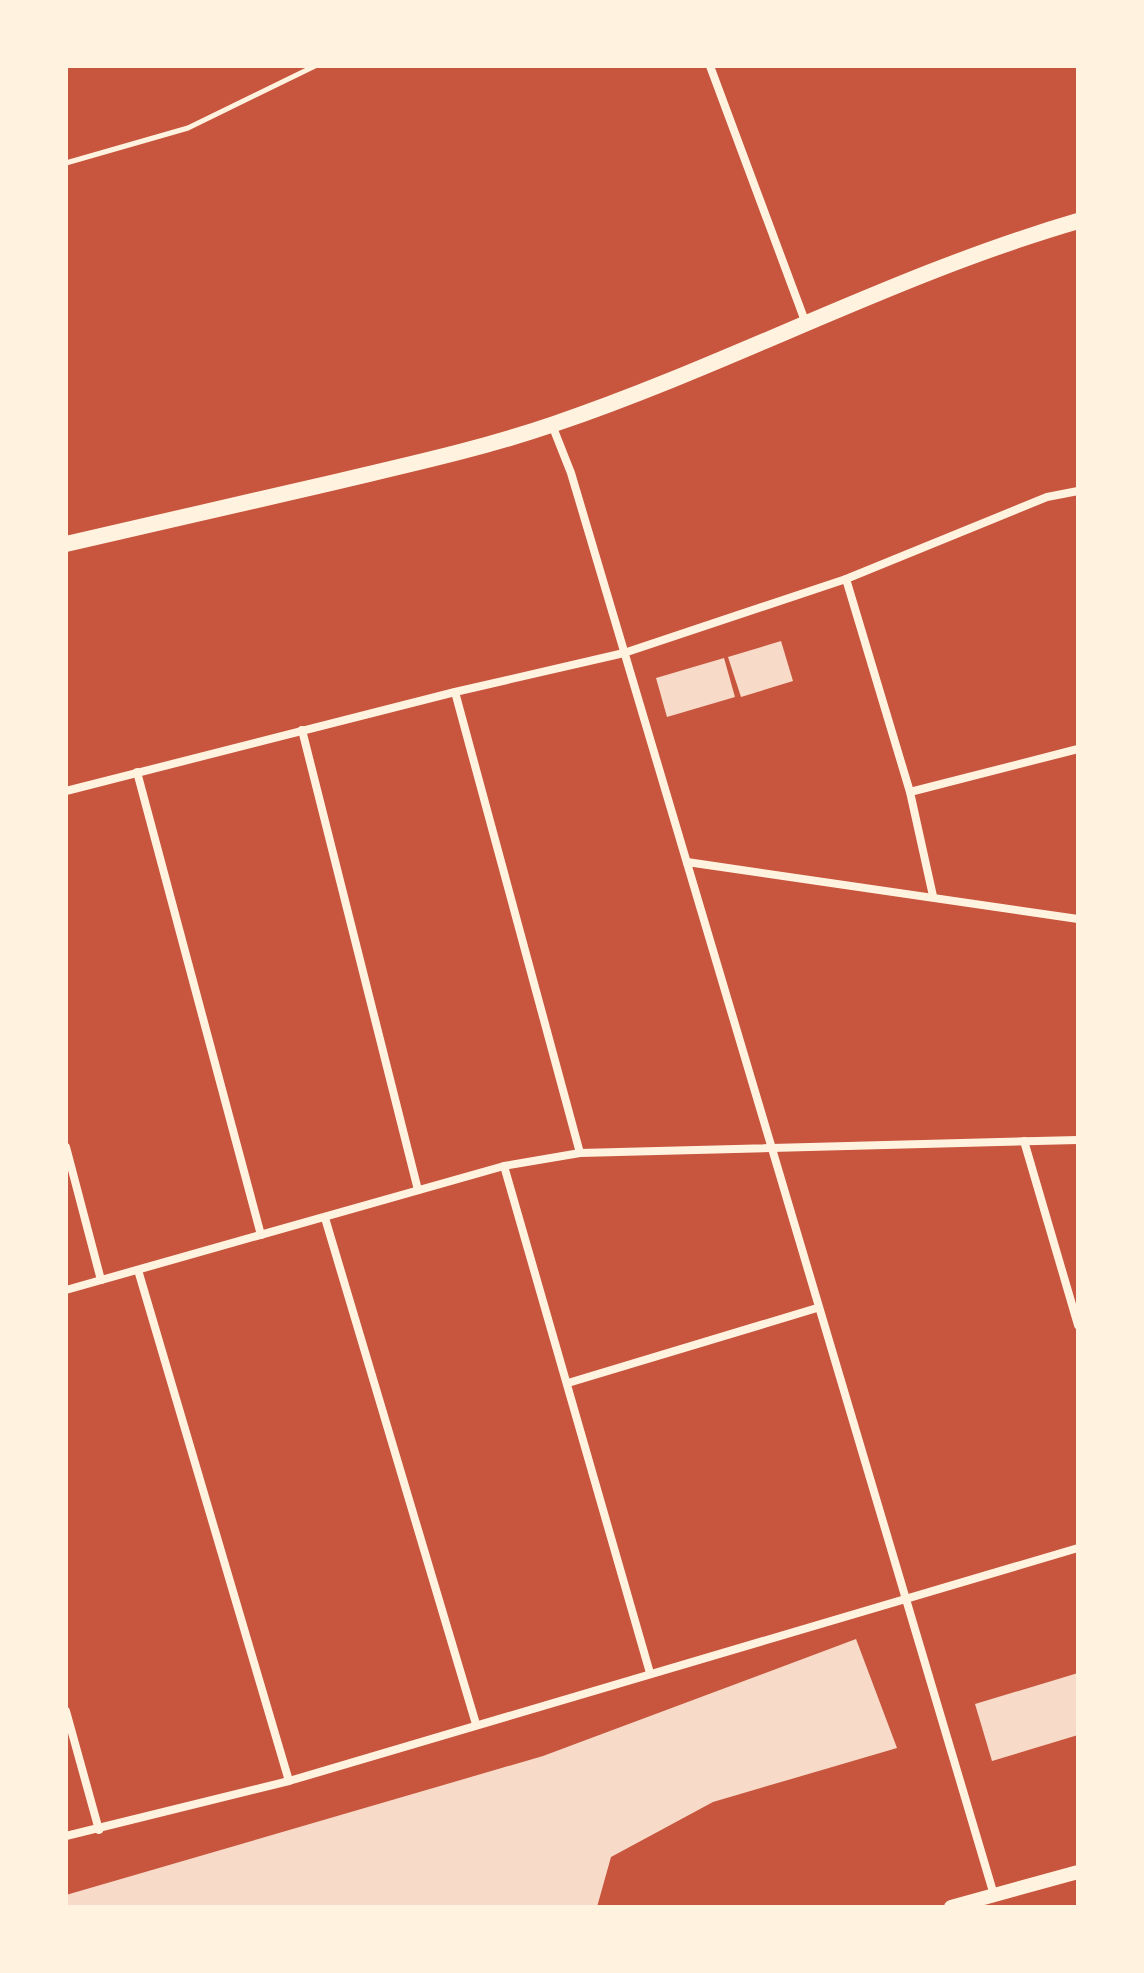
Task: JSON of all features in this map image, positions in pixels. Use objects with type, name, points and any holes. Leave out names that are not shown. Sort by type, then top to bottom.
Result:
[{"type":"main road","points":[[66,544],[430,460],[552,425],[618,401],[939,268],[1078,221]]},
{"type":"street","points":[[710,66],[805,321]]},
{"type":"street","points":[[552,425],[571,473],[994,1895]]},
{"type":"street","points":[[66,791],[455,692],[624,653],[846,579],[1047,497],[1078,491]]},
{"type":"street","points":[[846,579],[910,792],[933,896]]},
{"type":"street","points":[[455,692],[580,1153]]},
{"type":"street","points":[[302,730],[418,1190]]},
{"type":"street","points":[[910,792],[1078,749]]},
{"type":"street","points":[[137,772],[261,1235]]},
{"type":"street","points":[[687,862],[1078,919]]},
{"type":"street","points":[[66,1290],[504,1166],[580,1153],[1078,1140]]},
{"type":"street","points":[[1024,1141],[1078,1325]]},
{"type":"street","points":[[66,1147],[101,1280]]},
{"type":"street","points":[[504,1166],[650,1673]]},
{"type":"street","points":[[325,1218],[476,1724]]},
{"type":"street","points":[[138,1270],[289,1781]]},
{"type":"street","points":[[568,1383],[817,1308]]},
{"type":"street","points":[[66,1836],[289,1781],[1078,1548]]},
{"type":"street","points":[[66,1711],[99,1830]]},
{"type":"street","points":[[951,1907],[1078,1872]]},
{"type":"path","points":[[66,163],[188,128],[315,66]]},
{"type":"building","points":[[781,641],[793,681],[741,697],[728,657]]},
{"type":"building","points":[[724,658],[735,697],[667,717],[656,678]]},
{"type":"building","points":[[856,1639],[897,1748],[713,1802],[611,1857],[597,1907],[68,1907],[66,1895],[543,1756]]},
{"type":"building","points":[[1078,1673],[1078,1735],[992,1761],[975,1704]]}]
